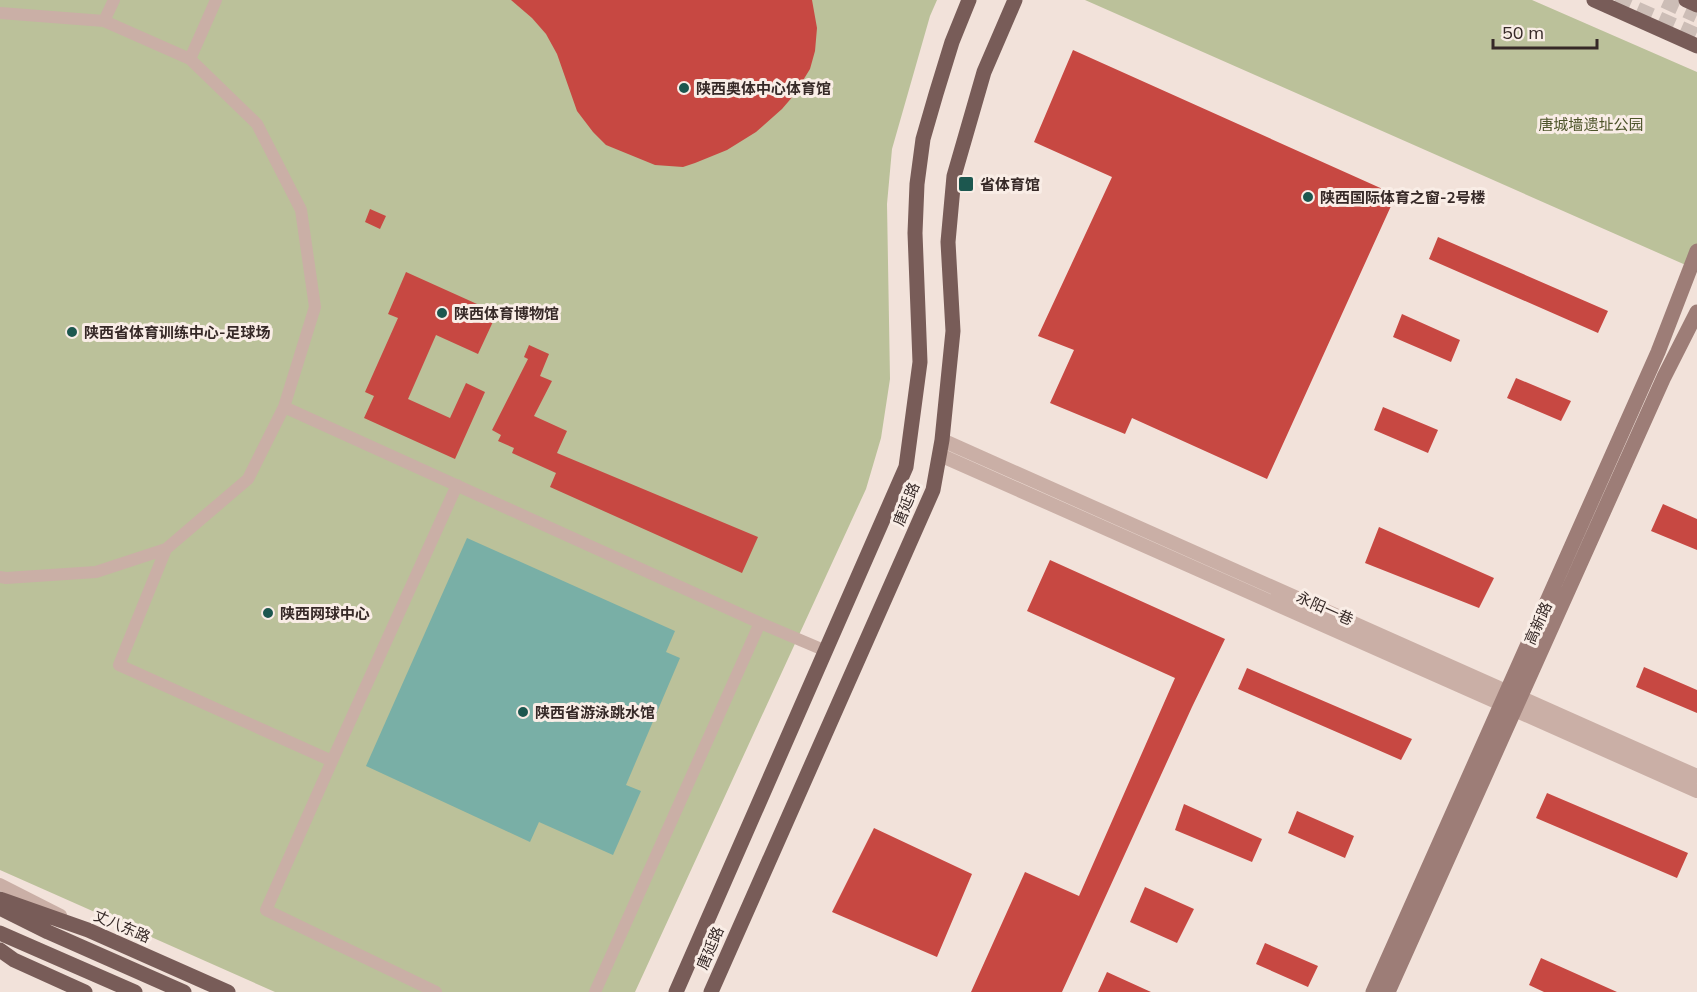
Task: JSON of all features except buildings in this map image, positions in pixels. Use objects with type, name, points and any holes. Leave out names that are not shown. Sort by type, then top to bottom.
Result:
[{"type":"main road","name":"唐延路","points":[[676,992],[906,467],[920,362],[915,233],[923,139],[952,42],[969,0]]},
{"type":"main road","name":"唐延路","points":[[711,992],[933,490],[941,447],[953,331],[948,242],[954,176],[984,72],[1015,0]]},
{"type":"main road","points":[[1594,0],[1697,46]]},
{"type":"main road","points":[[1686,0],[1697,5]]},
{"type":"main road","name":"高新路","points":[[1385,989],[1658,352],[1697,252]]},
{"type":"main road","name":"高新路","points":[[1510,701],[1697,312]]},
{"type":"main road","name":"丈八东路","points":[[0,899],[88,930],[228,992]]},
{"type":"main road","points":[[0,908],[48,932],[184,992]]},
{"type":"main road","points":[[0,933],[135,992]]},
{"type":"main road","points":[[5,954],[85,992]]},
{"type":"street","points":[[104,21],[114,0]]},
{"type":"street","points":[[190,59],[216,0]]},
{"type":"street","points":[[0,13],[104,21],[190,59],[256,124],[302,210],[315,307],[284,407],[248,479],[166,549],[96,572],[0,577]]},
{"type":"street","points":[[284,407],[826,651]]},
{"type":"street","name":"永阳一巷","points":[[941,447],[1510,701],[1697,791]]},
{"type":"street","points":[[436,992],[266,910],[458,485]]},
{"type":"street","points":[[166,549],[119,665],[332,761]]},
{"type":"street","points":[[596,992],[760,623]]},
{"type":"street","name":"永阳一巷","points":[[1510,701],[1697,776]]},
{"type":"street","points":[[0,884],[88,930]]},
{"type":"green space","points":[[0,0],[937,0],[930,16],[892,149],[887,204],[890,379],[881,438],[866,489],[635,992],[275,992],[0,870]]},
{"type":"green space","name":"唐城墙遗址公园","points":[[1085,0],[1532,0],[1697,72],[1697,270]]},
{"type":"water","name":"陕西省游泳跳水馆","points":[[467,538],[675,631],[666,652],[680,658],[626,785],[641,791],[613,855],[539,822],[530,842],[366,766]]},
{"type":"tunnel","points":[[1615,0],[1697,36]]},
{"type":"tunnel","points":[[1664,0],[1697,15]]},
{"type":"place","name":"陕西奥体中心体育馆","points":[[684,88]]},
{"type":"place","name":"省体育馆","points":[[966,184]]},
{"type":"place","name":"陕西国际体育之窗-2号楼","points":[[1308,197]]},
{"type":"place","name":"陕西体育博物馆","points":[[442,313]]},
{"type":"place","name":"陕西省体育训练中心-足球场","points":[[72,332]]},
{"type":"place","name":"陕西网球中心","points":[[268,613]]},
{"type":"place","name":"陕西省游泳跳水馆","points":[[523,712]]}]
